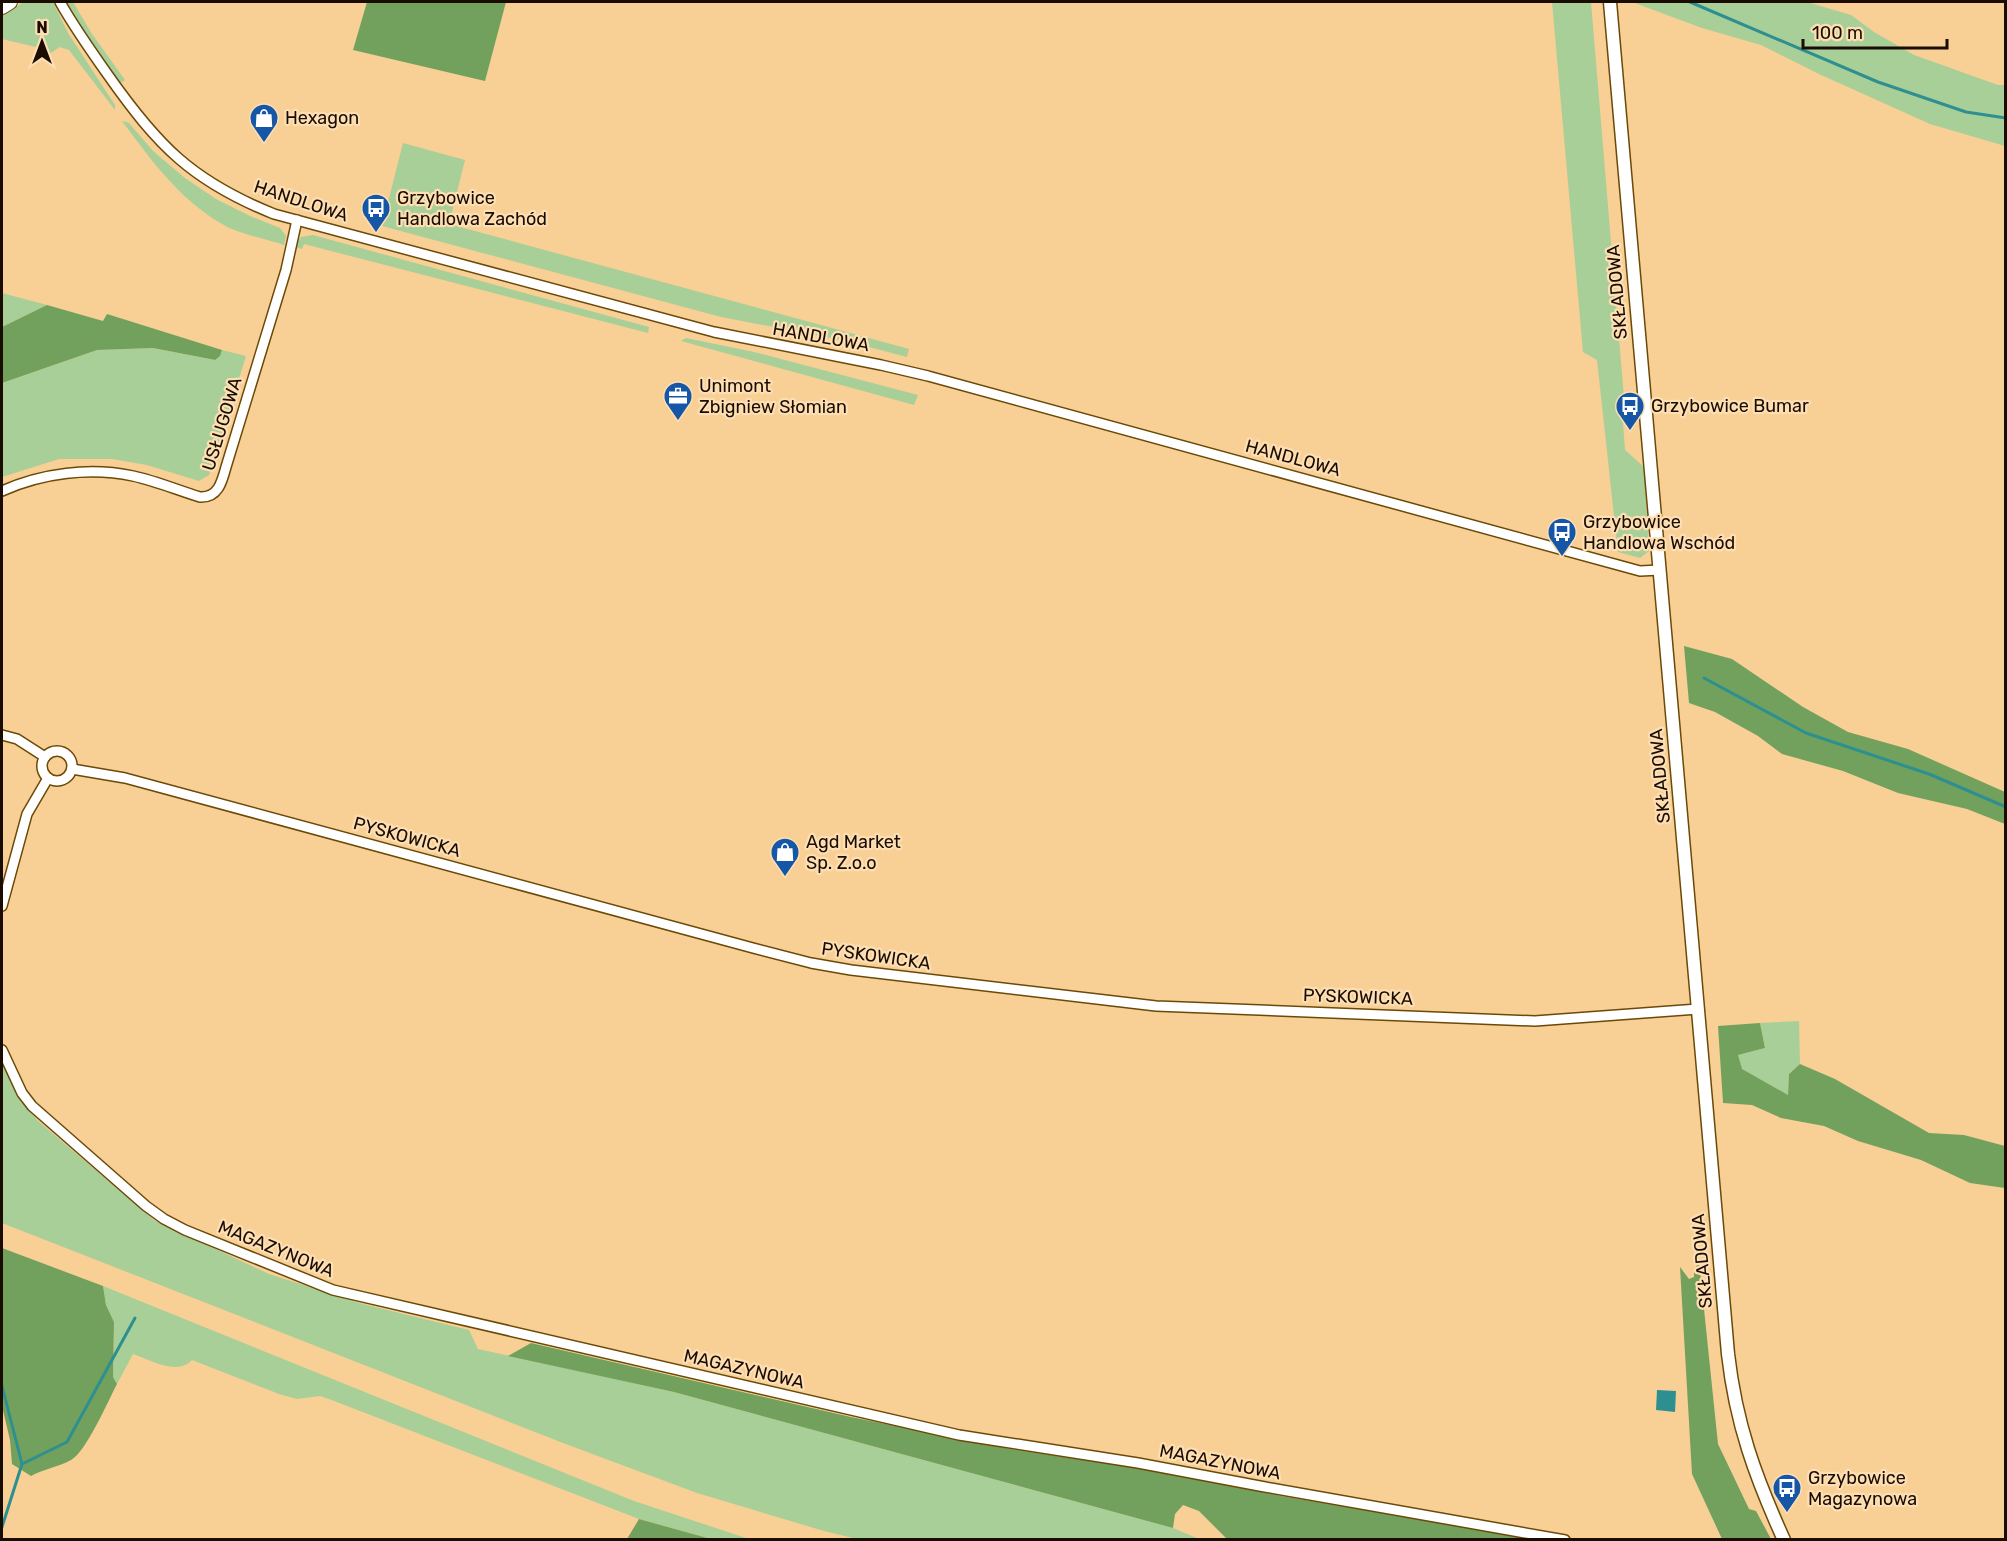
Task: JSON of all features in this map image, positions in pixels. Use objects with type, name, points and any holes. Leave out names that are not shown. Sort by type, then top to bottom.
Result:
[{"type":"main road","points":[[2,7],[10,2]]},
{"type":"main road","name":"SKŁADOWA","points":[[1610,2],[1732,1388],[1748,1455],[1784,1539]]},
{"type":"street","name":"HANDLOWA","points":[[60,2],[78,33],[120,92],[151,133],[169,151],[192,170],[230,195],[274,214],[714,332],[928,376],[1640,571],[1660,570]]},
{"type":"street","name":"USŁUGOWA","points":[[2,491],[39,478],[66,473],[93,472],[133,476],[200,497],[213,495],[220,487],[286,270],[297,220]]},
{"type":"street","points":[[2,735],[17,739],[45,757]]},
{"type":"street","points":[[51,752],[64,752],[72,762],[72,768],[69,776],[55,781],[48,778],[42,768],[45,757],[51,752]]},
{"type":"street","name":"PYSKOWICKA","points":[[72,768],[133,780],[764,951],[851,970],[1156,1006],[1535,1021],[1698,1009]]},
{"type":"street","points":[[2,906],[27,814],[48,778]]},
{"type":"street","name":"MAGAZYNOWA","points":[[2,1050],[22,1093],[32,1106],[146,1206],[185,1230],[333,1290],[959,1435],[1138,1463],[1564,1539]]},
{"type":"green space","points":[[24,2],[53,2],[68,33],[115,105],[115,110],[69,50],[60,47],[46,56],[40,48],[2,39],[2,14]]},
{"type":"green space","points":[[65,2],[73,2],[92,34],[125,80],[120,83],[86,37]]},
{"type":"green space","points":[[367,2],[506,2],[485,81],[353,50]]},
{"type":"green space","points":[[1552,2],[1591,2],[1624,398],[1622,409],[1625,450],[1644,467],[1649,551],[1640,558],[1618,552],[1597,360],[1583,352]]},
{"type":"green space","points":[[1632,2],[1807,2],[1851,15],[1874,32],[1914,55],[1998,85],[2005,85],[2005,146],[1930,124],[1761,45],[1702,28]]},
{"type":"green space","points":[[122,121],[129,123],[153,151],[185,178],[216,199],[280,228],[286,236],[284,245],[235,230],[222,224],[192,203],[167,178]]},
{"type":"green space","points":[[403,143],[465,160],[449,224],[909,349],[907,357],[846,341],[721,317],[382,226]]},
{"type":"green space","points":[[313,235],[649,327],[648,333],[304,244],[302,249],[294,247],[301,237]]},
{"type":"green space","points":[[2,293],[47,305],[2,327]]},
{"type":"green space","points":[[47,305],[103,321],[107,314],[222,350],[220,356],[215,360],[153,348],[97,350],[2,383],[2,327]]},
{"type":"green space","points":[[686,338],[754,352],[918,395],[914,405],[681,341]]},
{"type":"green space","points":[[153,348],[214,360],[220,356],[222,350],[246,356],[209,475],[199,481],[147,465],[112,459],[59,459],[2,477],[2,383],[97,350]]},
{"type":"green space","points":[[1684,646],[1732,659],[1803,707],[1848,732],[1908,749],[2005,792],[2005,824],[1967,809],[1898,793],[1843,771],[1782,754],[1758,736],[1715,712],[1689,703]]},
{"type":"green space","points":[[1799,1021],[1800,1064],[1789,1074],[1788,1095],[1741,1069],[1738,1055],[1765,1048],[1760,1023]]},
{"type":"green space","points":[[1760,1023],[1765,1048],[1738,1055],[1742,1069],[1788,1095],[1789,1074],[1800,1064],[1835,1079],[1929,1133],[1964,1135],[2005,1146],[2005,1188],[1970,1183],[1921,1160],[1858,1141],[1824,1126],[1781,1118],[1752,1105],[1723,1103],[1718,1026]]},
{"type":"green space","points":[[2,1062],[37,1120],[154,1220],[269,1274],[359,1303],[469,1330],[478,1349],[674,1392],[1173,1528],[1199,1539],[857,1539],[824,1531],[697,1493],[563,1443],[2,1223]]},
{"type":"green space","points":[[2,1248],[103,1286],[106,1305],[114,1322],[113,1377],[117,1384],[96,1425],[83,1447],[71,1460],[31,1476],[12,1464],[10,1440],[2,1406]]},
{"type":"green space","points":[[1699,1261],[1718,1444],[1749,1509],[1756,1511],[1771,1539],[1722,1539],[1692,1474],[1680,1267],[1689,1279],[1694,1277]]},
{"type":"green space","points":[[103,1286],[634,1501],[749,1539],[711,1539],[639,1519],[329,1399],[320,1396],[297,1399],[279,1394],[192,1360],[186,1365],[171,1367],[133,1354],[117,1384],[113,1377],[114,1322],[106,1305]]},
{"type":"green space","points":[[531,1343],[851,1417],[1010,1449],[1169,1473],[1281,1496],[1535,1539],[1227,1539],[1199,1511],[1183,1505],[1175,1514],[1173,1528],[674,1392],[508,1356]]},
{"type":"green space","points":[[639,1519],[711,1539],[627,1539]]},
{"type":"water","points":[[1657,1390],[1676,1391],[1675,1412],[1656,1410]]},
{"type":"waterway","points":[[1690,2],[1878,82],[1966,112],[2006,118]]},
{"type":"waterway","points":[[1704,678],[1806,733],[1929,774],[2006,807]]},
{"type":"waterway","points":[[22,1464],[67,1442],[135,1318]]},
{"type":"waterway","points":[[2,1386],[22,1464],[2,1527]]},
{"type":"place","name":"Hexagon","points":[[264,144]]},
{"type":"place","name":"Grzybowice Handlowa Zachód","points":[[376,234]]},
{"type":"place","name":"Unimont Zbigniew Słomian","points":[[678,422]]},
{"type":"place","name":"Grzybowice Bumar","points":[[1630,432]]},
{"type":"place","name":"Grzybowice Handlowa Wschód","points":[[1562,558]]},
{"type":"place","name":"Agd Market Sp. Z.o.o","points":[[785,878]]},
{"type":"place","name":"Grzybowice Magazynowa","points":[[1787,1514]]}]
